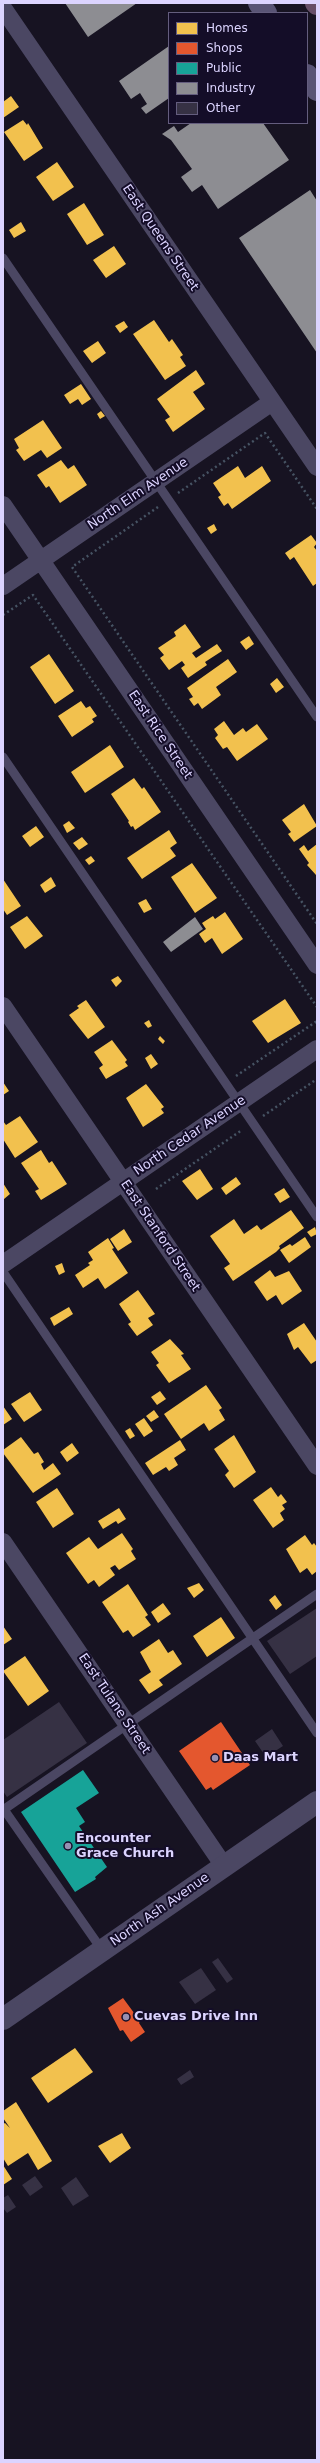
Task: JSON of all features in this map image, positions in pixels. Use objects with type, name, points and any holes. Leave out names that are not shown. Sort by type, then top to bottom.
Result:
[{"type":"main road","points":[[259,3],[265,12]]},
{"type":"main road","points":[[308,76],[317,90]]},
{"type":"street","name":"East Queens Street","points":[[3,8],[317,467]]},
{"type":"street","name":"North Elm Avenue","points":[[3,586],[272,402]]},
{"type":"street","name":"East Rice Street","points":[[3,504],[317,965]]},
{"type":"street","name":"East Stanford Street","points":[[3,1006],[317,1466]]},
{"type":"street","name":"North Cedar Avenue","points":[[3,1264],[317,1049]]},
{"type":"street","name":"East Tulane Street","points":[[3,1542],[224,1866]]},
{"type":"street","name":"North Ash Avenue","points":[[3,2018],[317,1802]]},
{"type":"lane","points":[[3,258],[317,717]]},
{"type":"lane","points":[[3,757],[317,1217]]},
{"type":"lane","points":[[3,1272],[317,1734]]},
{"type":"lane","points":[[102,1950],[3,1809],[317,1594]]},
{"type":"path","points":[[317,509],[266,433],[72,567],[317,924]]},
{"type":"path","points":[[3,615],[33,595],[317,1007]]},
{"type":"path","points":[[225,1083],[317,1021]]},
{"type":"path","points":[[156,1189],[317,1079]]},
{"type":"building: Homes","points":[[11,96],[19,107],[3,118],[3,102]]},
{"type":"building: Homes","points":[[23,120],[27,125],[28,123],[43,148],[24,161],[4,132]]},
{"type":"building: Homes","points":[[57,162],[74,187],[53,201],[36,177]]},
{"type":"building: Homes","points":[[84,203],[104,235],[87,245],[67,214]]},
{"type":"building: Homes","points":[[21,222],[26,231],[14,238],[9,230]]},
{"type":"building: Homes","points":[[114,246],[126,264],[106,278],[93,260]]},
{"type":"building: Homes","points":[[154,320],[169,342],[172,339],[183,355],[180,357],[186,366],[165,380],[133,334]]},
{"type":"building: Homes","points":[[124,321],[128,327],[120,333],[115,326]]},
{"type":"building: Homes","points":[[98,341],[106,353],[92,363],[83,351]]},
{"type":"building: Homes","points":[[196,370],[205,384],[193,392],[205,409],[173,432],[165,420],[170,417],[157,399]]},
{"type":"building: Homes","points":[[81,384],[91,399],[82,405],[78,399],[70,404],[64,395]]},
{"type":"building: Homes","points":[[101,411],[105,416],[100,419],[97,414]]},
{"type":"building: Homes","points":[[43,420],[62,448],[47,458],[41,450],[24,461],[16,450],[19,448],[14,439]]},
{"type":"building: Homes","points":[[61,460],[68,469],[74,465],[87,485],[60,503],[49,486],[46,488],[37,475]]},
{"type":"building: Homes","points":[[238,466],[245,478],[262,466],[271,481],[232,509],[228,503],[224,506],[218,497],[221,495],[213,483]]},
{"type":"building: Homes","points":[[214,524],[217,530],[211,534],[207,528]]},
{"type":"building: Homes","points":[[311,535],[317,543],[314,547],[317,551],[317,583],[313,586],[294,557],[290,560],[285,553]]},
{"type":"building: Homes","points":[[185,624],[201,647],[192,653],[196,658],[217,644],[222,651],[205,662],[207,665],[188,678],[181,668],[185,665],[182,661],[169,670],[160,658],[164,655],[158,648],[176,636],[174,632]]},
{"type":"building: Homes","points":[[249,636],[254,644],[246,650],[240,642]]},
{"type":"building: Homes","points":[[49,654],[74,691],[55,704],[30,667]]},
{"type":"building: Homes","points":[[228,659],[237,672],[216,687],[221,695],[202,709],[198,703],[194,706],[189,699],[193,697],[187,688]]},
{"type":"building: Homes","points":[[277,678],[284,687],[276,693],[270,684]]},
{"type":"building: Homes","points":[[81,701],[86,708],[90,706],[97,716],[92,719],[94,722],[72,737],[58,716]]},
{"type":"building: Homes","points":[[224,721],[234,735],[243,728],[246,732],[257,724],[268,739],[237,761],[227,747],[223,749],[215,738],[218,735],[214,729]]},
{"type":"building: Homes","points":[[110,745],[124,767],[85,793],[71,772]]},
{"type":"building: Homes","points":[[134,778],[142,789],[144,787],[161,812],[135,830],[133,826],[131,827],[128,822],[129,821],[111,794]]},
{"type":"building: Homes","points":[[304,804],[317,826],[294,842],[288,834],[291,832],[282,820]]},
{"type":"building: Homes","points":[[69,821],[75,828],[67,833],[63,825]]},
{"type":"building: Homes","points":[[36,826],[44,837],[30,847],[22,836]]},
{"type":"building: Homes","points":[[169,830],[177,843],[170,848],[176,856],[142,879],[127,858]]},
{"type":"building: Homes","points":[[82,837],[88,844],[79,850],[73,843]]},
{"type":"building: Homes","points":[[317,844],[316,875],[307,865],[309,863],[299,849],[304,845],[308,851]]},
{"type":"building: Homes","points":[[91,856],[95,861],[89,865],[85,860]]},
{"type":"building: Homes","points":[[192,863],[217,898],[195,913],[171,877]]},
{"type":"building: Homes","points":[[51,877],[56,886],[45,893],[40,885]]},
{"type":"building: Homes","points":[[3,879],[21,906],[7,915],[3,909]]},
{"type":"building: Homes","points":[[146,899],[152,909],[144,913],[138,903]]},
{"type":"building: Homes","points":[[225,912],[243,939],[222,954],[212,938],[205,943],[199,934],[206,929],[202,923],[213,916],[215,919]]},
{"type":"building: Homes","points":[[27,916],[43,936],[25,949],[10,927]]},
{"type":"building: Homes","points":[[118,976],[122,981],[116,987],[111,980]]},
{"type":"building: Homes","points":[[285,999],[301,1023],[268,1043],[252,1021]]},
{"type":"building: Homes","points":[[86,1000],[105,1027],[88,1039],[69,1015],[79,1008],[77,1006]]},
{"type":"building: Homes","points":[[149,1020],[152,1026],[148,1028],[144,1023]]},
{"type":"building: Homes","points":[[160,1036],[165,1041],[163,1044],[158,1039]]},
{"type":"building: Homes","points":[[112,1040],[127,1060],[125,1062],[128,1066],[106,1079],[99,1068],[103,1065],[94,1052]]},
{"type":"building: Homes","points":[[151,1054],[158,1064],[151,1069],[145,1058]]},
{"type":"building: Homes","points":[[3,1082],[9,1091],[3,1095]]},
{"type":"building: Homes","points":[[146,1084],[164,1107],[161,1109],[164,1113],[143,1127],[126,1098]]},
{"type":"building: Homes","points":[[20,1116],[38,1142],[15,1158],[3,1139],[3,1121],[6,1125]]},
{"type":"building: Homes","points":[[41,1150],[49,1163],[52,1161],[67,1184],[41,1200],[35,1191],[39,1189],[21,1163]]},
{"type":"building: Homes","points":[[200,1169],[213,1189],[197,1200],[182,1181]]},
{"type":"building: Homes","points":[[236,1177],[241,1184],[226,1195],[221,1188]]},
{"type":"building: Homes","points":[[3,1183],[10,1194],[4,1199],[3,1198]]},
{"type":"building: Homes","points":[[284,1188],[290,1197],[280,1203],[274,1194]]},
{"type":"building: Homes","points":[[291,1210],[304,1228],[279,1246],[280,1248],[276,1252],[233,1281],[224,1268],[230,1264],[210,1236],[234,1219],[244,1234],[257,1225],[261,1230]]},
{"type":"building: Homes","points":[[315,1227],[317,1234],[311,1237],[307,1232]]},
{"type":"building: Homes","points":[[124,1229],[132,1242],[118,1251],[110,1239]]},
{"type":"building: Homes","points":[[305,1237],[311,1247],[289,1263],[280,1250],[290,1244],[292,1246]]},
{"type":"building: Homes","points":[[108,1238],[114,1248],[112,1249],[128,1273],[105,1289],[98,1278],[83,1288],[75,1275],[90,1265],[88,1263],[93,1260],[88,1252]]},
{"type":"building: Homes","points":[[62,1263],[65,1272],[59,1275],[55,1266]]},
{"type":"building: Homes","points":[[270,1270],[275,1277],[289,1271],[302,1291],[282,1305],[276,1295],[267,1301],[254,1282]]},
{"type":"building: Homes","points":[[138,1290],[155,1314],[148,1318],[153,1325],[137,1336],[128,1324],[131,1322],[119,1304]]},
{"type":"building: Homes","points":[[69,1307],[73,1314],[54,1326],[50,1318]]},
{"type":"building: Homes","points":[[304,1323],[317,1342],[317,1360],[311,1364],[298,1347],[294,1350],[287,1334]]},
{"type":"building: Homes","points":[[170,1339],[184,1354],[181,1355],[191,1369],[169,1383],[156,1365],[159,1363],[151,1352]]},
{"type":"building: Homes","points":[[206,1385],[222,1408],[219,1410],[225,1420],[209,1431],[204,1423],[181,1439],[164,1414]]},
{"type":"building: Homes","points":[[160,1391],[166,1399],[157,1405],[151,1397]]},
{"type":"building: Homes","points":[[30,1392],[42,1410],[24,1422],[11,1404]]},
{"type":"building: Homes","points":[[3,1406],[12,1419],[3,1425]]},
{"type":"building: Homes","points":[[154,1410],[159,1417],[151,1422],[146,1416]]},
{"type":"building: Homes","points":[[144,1418],[153,1431],[144,1437],[135,1424]]},
{"type":"building: Homes","points":[[130,1428],[135,1436],[130,1439],[125,1431]]},
{"type":"building: Homes","points":[[234,1435],[256,1472],[234,1488],[225,1475],[229,1471],[214,1449]]},
{"type":"building: Homes","points":[[21,1437],[34,1454],[38,1452],[44,1462],[41,1464],[44,1470],[53,1463],[61,1474],[33,1493],[3,1453],[3,1450]]},
{"type":"building: Homes","points":[[180,1440],[186,1450],[174,1458],[178,1465],[169,1471],[166,1467],[153,1475],[145,1463]]},
{"type":"building: Homes","points":[[72,1443],[79,1453],[67,1462],[60,1452]]},
{"type":"building: Homes","points":[[271,1487],[278,1497],[281,1494],[287,1502],[282,1505],[285,1509],[280,1513],[284,1520],[273,1528],[253,1500]]},
{"type":"building: Homes","points":[[57,1488],[74,1514],[53,1528],[36,1502]]},
{"type":"building: Homes","points":[[119,1508],[126,1519],[118,1524],[116,1521],[103,1529],[98,1521]]},
{"type":"building: Homes","points":[[122,1533],[133,1549],[131,1551],[136,1559],[119,1570],[115,1565],[110,1568],[115,1575],[99,1587],[94,1580],[88,1584],[66,1553],[89,1537],[98,1549]]},
{"type":"building: Homes","points":[[305,1535],[312,1545],[314,1543],[317,1547],[317,1571],[312,1575],[307,1568],[300,1573],[286,1549]]},
{"type":"building: Homes","points":[[199,1583],[204,1590],[194,1598],[187,1588]]},
{"type":"building: Homes","points":[[128,1584],[148,1615],[145,1617],[151,1625],[133,1637],[128,1630],[123,1633],[102,1602]]},
{"type":"building: Homes","points":[[275,1595],[282,1605],[276,1610],[269,1600]]},
{"type":"building: Homes","points":[[163,1603],[171,1614],[158,1623],[151,1612]]},
{"type":"building: Homes","points":[[221,1617],[235,1638],[207,1657],[193,1636]]},
{"type":"building: Homes","points":[[3,1626],[12,1639],[3,1645]]},
{"type":"building: Homes","points":[[159,1639],[168,1653],[173,1650],[182,1664],[159,1680],[163,1685],[149,1694],[139,1680],[151,1672],[140,1652]]},
{"type":"building: Homes","points":[[25,1656],[49,1691],[28,1706],[3,1671]]},
{"type":"building: Homes","points":[[75,2048],[93,2072],[48,2103],[31,2078]]},
{"type":"building: Homes","points":[[16,2102],[52,2161],[38,2170],[28,2153],[8,2166],[3,2158],[3,2124],[5,2123],[10,2128],[3,2118],[3,2111]]},
{"type":"building: Homes","points":[[122,2133],[131,2148],[110,2163],[98,2146]]},
{"type":"building: Homes","points":[[3,2165],[12,2179],[3,2185]]},
{"type":"building: Shops","name":"Daas Mart","points":[[221,1722],[250,1765],[213,1790],[211,1787],[206,1790],[179,1751]]},
{"type":"building: Shops","name":"Cuevas Drive Inn","points":[[123,1998],[140,2021],[139,2023],[145,2032],[131,2042],[123,2030],[120,2031],[108,2008]]},
{"type":"building: Public","name":"Encounter Grace Church","points":[[83,1770],[99,1793],[76,1808],[85,1822],[79,1826],[107,1867],[95,1877],[96,1879],[75,1892],[21,1812]]},
{"type":"building: Industry","points":[[65,3],[137,3],[88,37]]},
{"type":"building: Industry","points":[[168,47],[168,99],[146,114],[141,108],[147,104],[140,93],[131,99],[119,81]]},
{"type":"building: Industry","points":[[190,124],[264,124],[289,160],[218,209],[202,185],[192,192],[181,177],[192,169],[171,140],[162,134],[174,126],[178,132]]},
{"type":"building: Industry","points":[[310,190],[317,201],[317,353],[239,238]]},
{"type":"building: Industry","points":[[195,917],[203,929],[171,952],[163,942]]},
{"type":"building: Other","points":[[317,1608],[317,1656],[290,1674],[267,1641]]},
{"type":"building: Other","points":[[59,1702],[87,1743],[7,1797],[3,1791],[3,1740]]},
{"type":"building: Other","points":[[272,1729],[283,1746],[266,1757],[255,1741]]},
{"type":"building: Other","points":[[218,1958],[233,1979],[227,1983],[212,1962]]},
{"type":"building: Other","points":[[201,1968],[216,1990],[195,2004],[179,1982]]},
{"type":"building: Other","points":[[190,2070],[194,2077],[181,2085],[177,2079]]},
{"type":"building: Other","points":[[35,2176],[43,2187],[30,2196],[22,2185]]},
{"type":"building: Other","points":[[76,2177],[89,2196],[73,2206],[61,2188]]},
{"type":"building: Other","points":[[8,2195],[16,2207],[7,2213],[3,2208],[3,2198]]},
{"type":"place","name":"Daas Mart","points":[[215,1758]]},
{"type":"place","name":"Encounter Grace Church","points":[[68,1846]]},
{"type":"place","name":"Cuevas Drive Inn","points":[[126,2017]]}]
